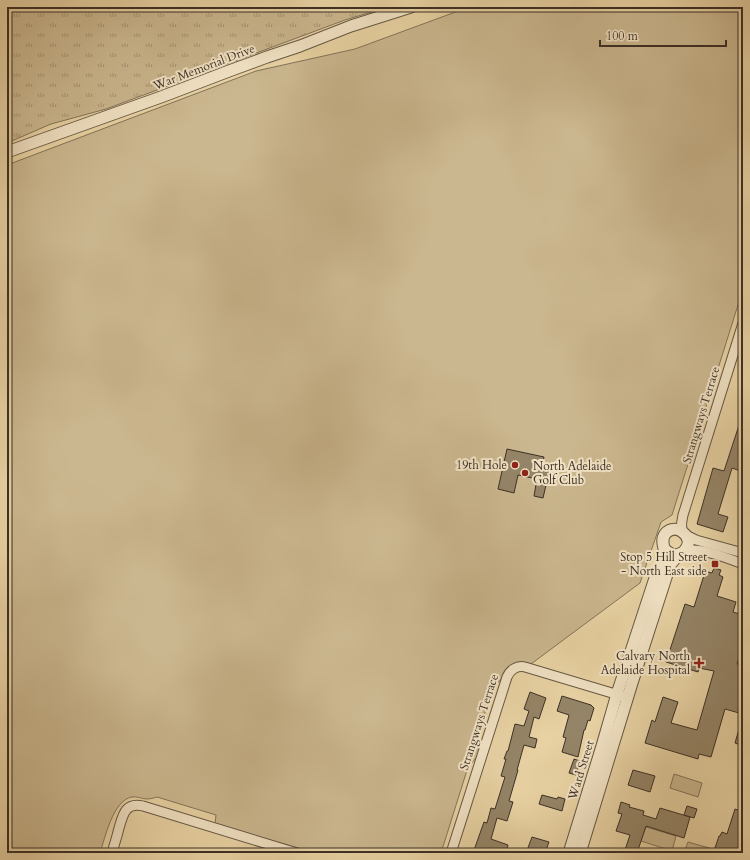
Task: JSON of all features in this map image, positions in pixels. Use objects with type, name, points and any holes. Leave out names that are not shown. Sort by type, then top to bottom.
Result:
[{"type":"street","name":"War Memorial Drive","points":[[7,152],[161,97],[351,26],[410,7]]},
{"type":"street","name":"Strangways Terrace","points":[[680,532],[683,516],[743,323]]},
{"type":"street","points":[[622,696],[656,575],[664,557],[664,536],[668,532],[680,532],[696,540],[743,552]]},
{"type":"street","points":[[622,696],[670,565],[672,561],[686,549],[688,542],[680,532]]},
{"type":"street","points":[[664,548],[672,554],[681,553],[688,549],[702,551],[743,564]]},
{"type":"street","name":"Strangways Terrace","points":[[451,853],[504,685],[510,671],[516,667],[522,666],[622,696]]},
{"type":"street","name":"Ward Street","points":[[569,853],[602,746],[622,696]]},
{"type":"street","name":"Ward Street","points":[[580,853],[622,696]]},
{"type":"street","points":[[112,853],[122,816],[129,807],[136,805],[297,853]]},
{"type":"green space","points":[[7,7],[388,7],[345,20],[106,109],[51,124],[7,143]]},
{"type":"green space","points":[[469,7],[743,7],[743,289],[672,515],[661,522],[640,583],[531,664],[519,662],[506,669],[502,678],[493,688],[478,734],[479,755],[468,767],[441,853],[315,853],[215,824],[216,815],[157,797],[147,799],[132,797],[125,800],[115,812],[107,829],[100,853],[7,853],[7,165],[256,71],[355,49]]},
{"type":"green space","points":[[674,774],[702,783],[698,797],[670,788]]},
{"type":"green space","points":[[646,827],[676,836],[672,851],[641,841]]},
{"type":"green space","points":[[688,842],[716,850],[716,853],[684,853]]},
{"type":"building","points":[[742,416],[743,472],[732,468],[718,514],[728,517],[723,532],[697,524],[713,468],[724,471]]},
{"type":"building","name":"North Adelaide Golf Club","points":[[507,449],[544,457],[541,470],[549,472],[543,498],[534,496],[537,479],[518,475],[514,493],[498,489]]},
{"type":"building","points":[[714,568],[721,570],[719,575],[723,577],[717,596],[736,602],[733,612],[743,615],[743,646],[737,664],[743,666],[743,701],[739,713],[725,709],[711,757],[699,754],[698,759],[645,743],[652,720],[655,722],[663,697],[678,702],[671,723],[697,730],[714,671],[699,668],[698,672],[666,662],[685,604],[694,607],[705,572],[712,573]]},
{"type":"building","points":[[530,692],[546,698],[539,719],[534,717],[529,737],[537,739],[535,748],[524,745],[509,801],[513,802],[507,821],[497,818],[491,839],[508,845],[506,853],[473,853],[484,822],[487,823],[491,808],[495,809],[505,777],[501,776],[506,759],[504,759],[508,751],[515,724],[524,726],[529,711],[524,709]]},
{"type":"building","points":[[562,696],[591,705],[594,708],[590,721],[588,720],[584,730],[578,757],[562,752],[566,738],[563,737],[569,715],[557,711]]},
{"type":"building","points":[[741,722],[743,722],[743,746],[735,743]]},
{"type":"building","points":[[574,759],[580,761],[576,775],[569,773]]},
{"type":"building","points":[[633,770],[655,776],[650,792],[628,785]]},
{"type":"building","points":[[542,795],[557,799],[558,797],[565,799],[562,811],[539,804]]},
{"type":"building","points":[[621,802],[630,805],[629,807],[644,811],[643,815],[656,819],[660,808],[690,817],[684,838],[646,826],[637,853],[624,853],[630,835],[616,831],[622,814],[618,813]]},
{"type":"building","points":[[687,806],[697,809],[694,818],[684,815]]},
{"type":"building","points":[[735,809],[743,812],[743,845],[740,853],[720,853],[721,850],[715,848],[719,836],[722,832],[727,834]]},
{"type":"building","points":[[532,837],[549,842],[545,853],[526,853]]},
{"type":"place","name":"19th Hole","points":[[515,465]]},
{"type":"place","name":"North Adelaide Golf Club","points":[[525,473]]},
{"type":"place","name":"Stop 5 Hill Street - North East side","points":[[715,564]]},
{"type":"place","name":"Calvary North Adelaide Hospital","points":[[699,663]]}]
